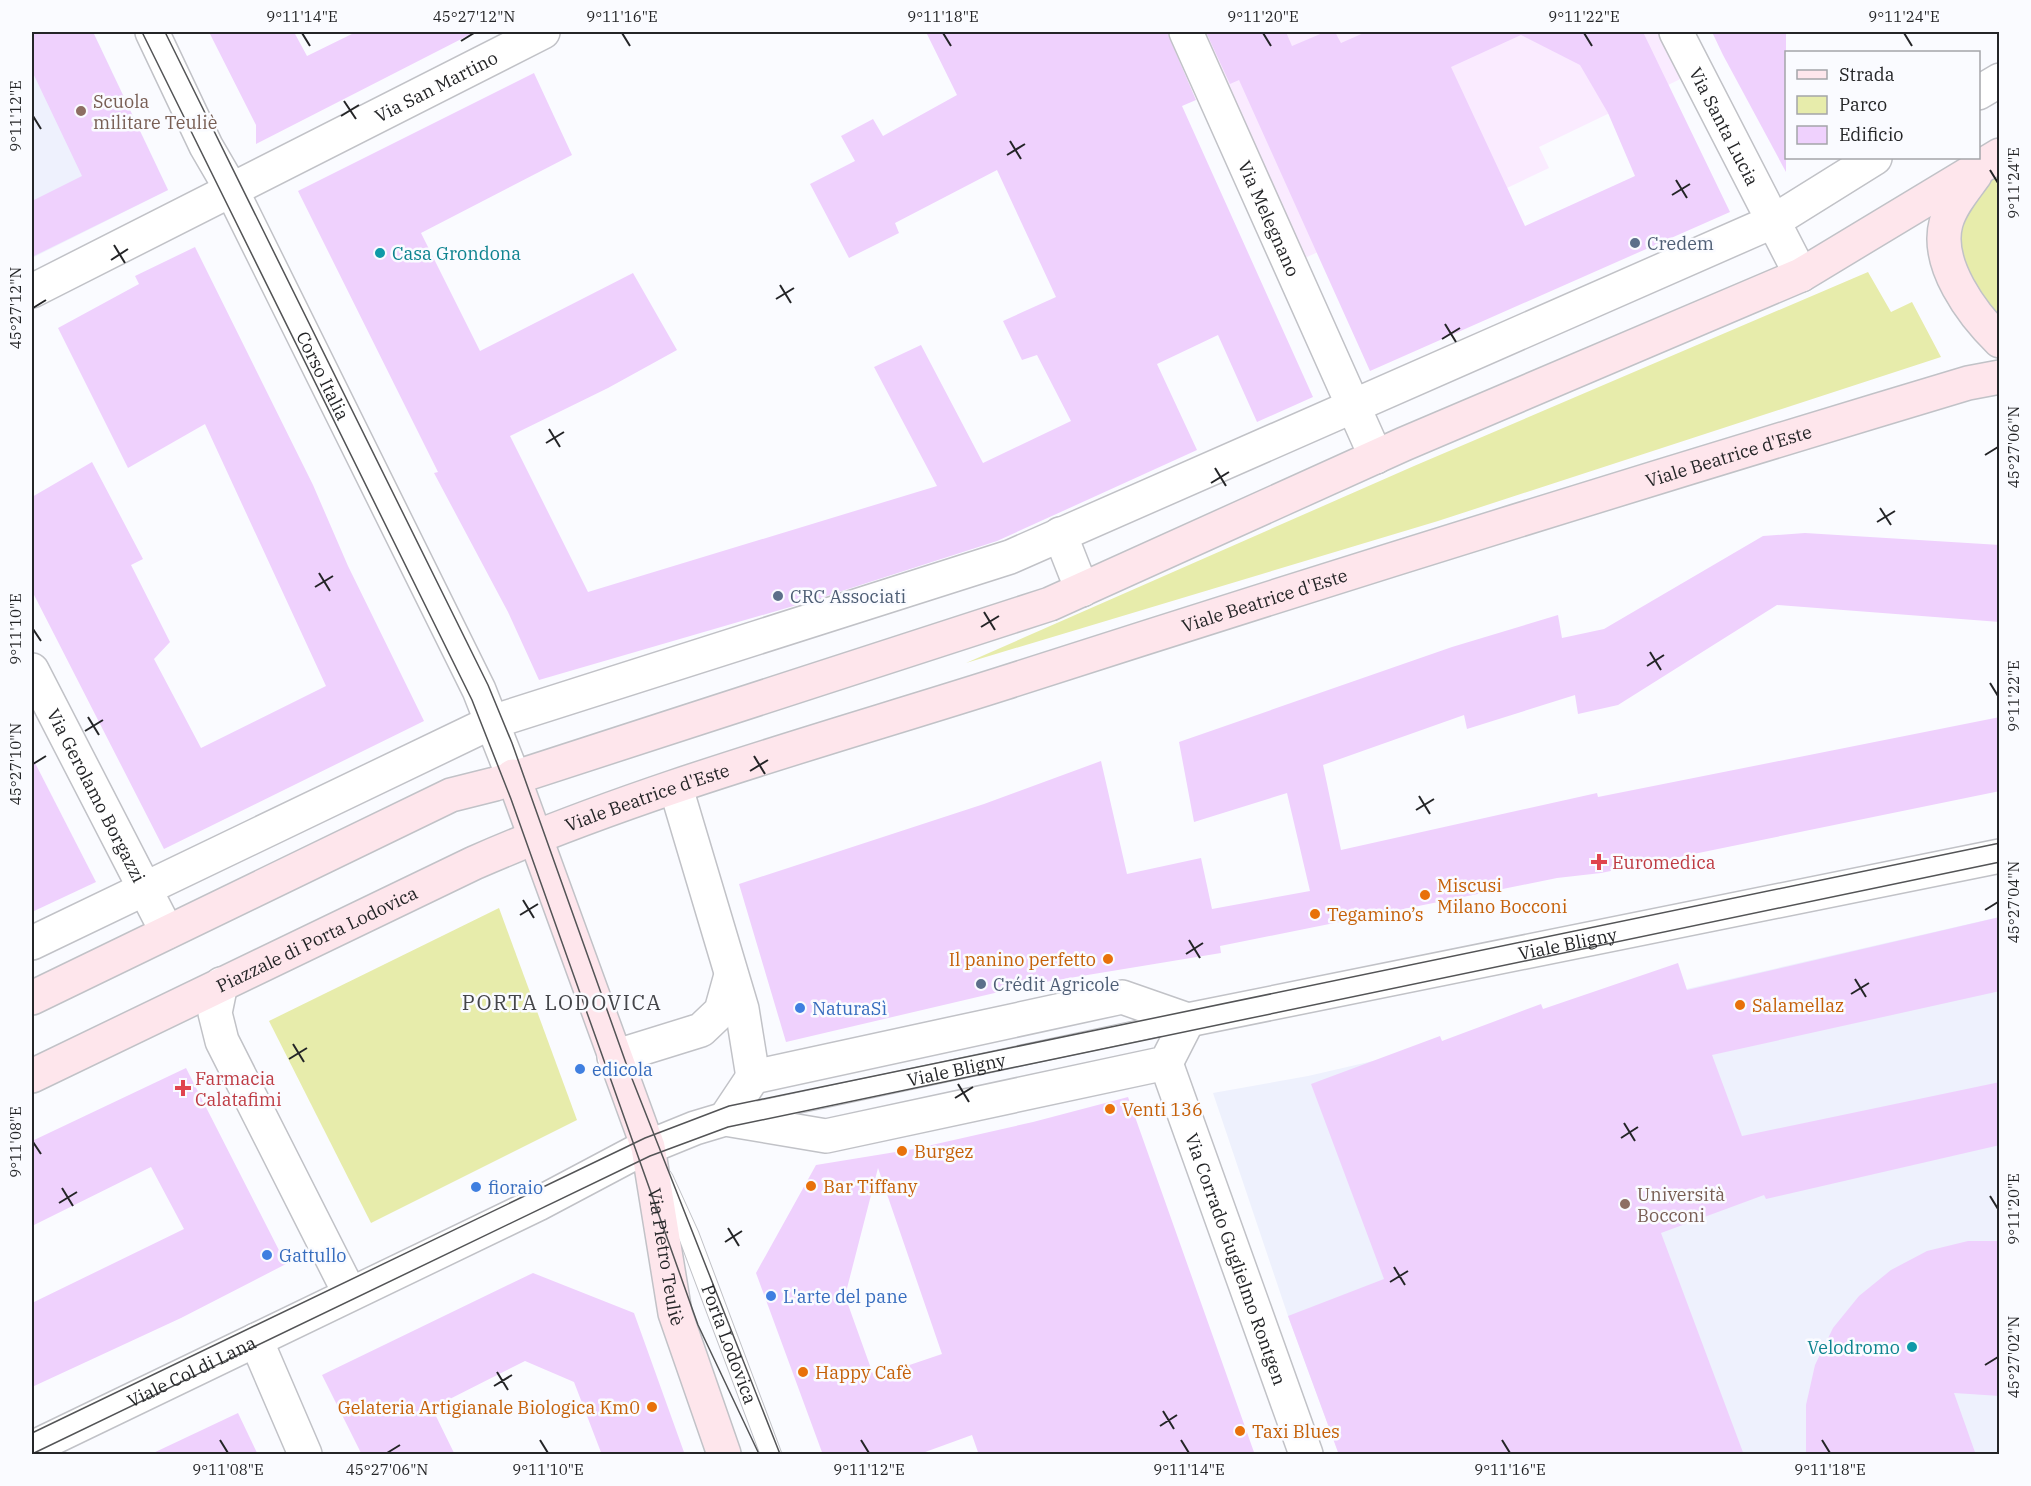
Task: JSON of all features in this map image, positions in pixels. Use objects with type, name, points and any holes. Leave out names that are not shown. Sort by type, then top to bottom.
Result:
[{"type":"main road","points":[[32,998],[451,795],[1050,604],[1376,457],[1801,275],[1991,160]]},
{"type":"main road","points":[[1991,160],[1956,201],[1946,223],[1945,254],[1960,290],[2000,341]]},
{"type":"main road","name":"Viale Beatrice d'Este","points":[[533,837],[676,788],[1436,544],[1968,382],[2000,377]]},
{"type":"main road","points":[[513,776],[533,837],[648,1147]]},
{"type":"main road","name":"Piazzale di Porta Lodovica","points":[[221,984],[533,837]]},
{"type":"main road","points":[[32,1076],[221,984]]},
{"type":"main road","name":"Via Pietro Teuliè","points":[[648,1147],[675,1313],[724,1455]]},
{"type":"street","name":"Corso Italia","points":[[152,32],[206,146],[231,189],[479,690],[492,722]]},
{"type":"street","name":"Via San Martino","points":[[32,291],[543,32]]},
{"type":"street","name":"Via Melegnano","points":[[1186,32],[1352,404]]},
{"type":"street","name":"Via Santa Lucia","points":[[1676,32],[1774,221]]},
{"type":"street","points":[[1980,92],[2000,80]]},
{"type":"street","points":[[32,943],[492,722],[1010,556],[1352,404],[1774,221],[1873,159]]},
{"type":"street","points":[[1774,221],[1801,275]]},
{"type":"street","points":[[1352,404],[1376,457]]},
{"type":"street","points":[[1060,534],[1082,590]]},
{"type":"street","name":"Via Gerolamo Borgazzi","points":[[32,670],[124,855],[167,932]]},
{"type":"street","points":[[492,722],[513,776]]},
{"type":"street","points":[[350,1294],[648,1147],[725,1119],[753,1077],[742,1009],[676,788]]},
{"type":"street","name":"Viale Bligny","points":[[753,1077],[1122,997],[1188,1020],[2000,856]]},
{"type":"street","name":"Viale Bligny","points":[[1945,867],[2000,870]]},
{"type":"street","points":[[614,1057],[701,1030],[721,1011],[730,975]]},
{"type":"street","name":"Piazzale di Porta Lodovica","points":[[221,984],[215,1013],[222,1041],[350,1294]]},
{"type":"street","points":[[1166,1063],[1188,1020]]},
{"type":"street","name":"Viale Bligny","points":[[725,1119],[826,1136],[1166,1063]]},
{"type":"street","name":"Via Corrado Guglielmo Rontgen","points":[[1166,1063],[1306,1455]]},
{"type":"street","name":"Viale Col di Lana","points":[[32,1448],[350,1294]]},
{"type":"street","points":[[256,1340],[305,1455]]},
{"type":"lane","name":"Viale Bligny","points":[[725,1119],[1188,1020]]},
{"type":"lane","name":"Via Pietro Teuliè","points":[[648,1147],[689,1236]]},
{"type":"lane","name":"Porta Lodovica","points":[[689,1236],[771,1455]]},
{"type":"shaded area","name":"Scuola militare Teuliè","points":[[32,32],[93,32],[168,190],[32,258]]},
{"type":"shaded area","points":[[1194,32],[1674,32],[1695,72],[1539,147],[1549,168],[1490,196],[1318,252],[1296,262]]},
{"type":"shaded area","name":"Università Bocconi","points":[[1999,917],[1999,1454],[1339,1454],[1288,1316],[1213,1093],[1308,1076]]},
{"type":"green space","points":[[1999,158],[1999,334],[1949,236]]},
{"type":"green space","points":[[1868,272],[1891,312],[1912,302],[1941,357],[1438,521],[966,663],[1414,466]]},
{"type":"green space","points":[[499,908],[577,1120],[371,1223],[269,1021]]},
{"type":"building","name":"Scuola militare Teuliè","points":[[32,32],[93,32],[168,190],[32,257],[32,201],[82,176],[32,71]]},
{"type":"building","points":[[209,32],[294,32],[307,56],[356,32],[475,32],[256,144],[256,125]]},
{"type":"building","points":[[926,32],[1167,32],[1196,100],[1182,106],[1313,397],[1257,422],[1218,335],[1157,364],[1197,450],[997,541],[814,600],[539,680],[508,612],[434,473],[438,472],[298,191],[534,73],[572,155],[421,233],[480,351],[633,273],[677,350],[608,388],[510,436],[588,592],[937,486],[874,367],[921,345],[983,463],[1071,421],[1037,355],[1022,360],[1003,321],[1056,297],[997,170],[895,223],[899,233],[849,258],[810,184],[855,161],[841,136],[873,119],[883,136],[957,95]]},
{"type":"building","points":[[1206,32],[1286,32],[1292,46],[1325,32],[1335,32],[1341,43],[1366,32],[1643,32],[1730,212],[1370,371],[1239,80],[1230,84]],"holes":[[[1521,35],[1580,65],[1608,113],[1635,176],[1525,226],[1451,67]]]},
{"type":"building","points":[[1712,32],[1786,32],[1786,172]]},
{"type":"building","points":[[195,247],[313,485],[348,566],[424,721],[164,849],[32,591],[32,497],[92,462],[143,559],[131,565],[170,642],[154,659],[201,748],[326,686],[205,424],[128,468],[58,328],[139,284],[135,276]]},
{"type":"building","points":[[1805,533],[2000,545],[2000,622],[1777,605],[1618,705],[1578,714],[1575,695],[1467,729],[1464,715],[1323,765],[1341,850],[1597,793],[1598,797],[2000,717],[2000,791],[1601,873],[1557,878],[1220,946],[1221,953],[1033,984],[786,1042],[739,884],[984,804],[1101,761],[1127,874],[1201,858],[1212,909],[1310,891],[1287,793],[1194,822],[1179,742],[1452,647],[1558,615],[1562,638],[1604,629],[1763,536]]},
{"type":"building","points":[[32,757],[96,882],[32,912]]},
{"type":"building","name":"Università Bocconi","points":[[2000,917],[2000,991],[1712,1055],[1742,1136],[2000,1082],[2000,1145],[1766,1199],[1764,1195],[1661,1233],[1744,1455],[1339,1455],[1288,1316],[1384,1279],[1311,1084],[1440,1036],[1442,1041],[1541,1004],[1543,1009],[1678,963],[1687,990]]},
{"type":"building","points":[[186,1068],[286,1264],[181,1318],[32,1387],[32,1303],[184,1229],[151,1167],[32,1226],[32,1141]]},
{"type":"building","points":[[1128,1097],[1255,1455],[979,1455],[972,1435],[917,1455],[823,1455],[756,1273],[816,1165],[914,1149],[1033,1122]],"holes":[[[878,1168],[942,1354],[874,1377],[845,1296]]]},
{"type":"building","name":"Velodromo","points":[[1968,1241],[2000,1241],[2000,1396],[1954,1393],[1976,1455],[1806,1455],[1806,1405],[1815,1365],[1833,1328],[1859,1296],[1891,1270],[1927,1251]]},
{"type":"building","points":[[533,1273],[634,1313],[685,1455],[602,1455],[574,1382],[525,1361],[432,1408],[455,1455],[362,1455],[322,1375]]},
{"type":"building","points":[[238,1413],[258,1455],[149,1455]]},
{"type":"tram line","points":[[142,32],[472,700],[511,799],[698,1325],[759,1454]]},
{"type":"tram line","points":[[165,32],[488,685],[512,743],[627,1066],[780,1454]]},
{"type":"tram line","points":[[32,1433],[645,1138],[729,1106],[2000,843]]},
{"type":"tram line","points":[[32,1454],[650,1156],[728,1127],[2000,862]]},
{"type":"place","name":"Scuola militare Teuliè","points":[[81,111]]},
{"type":"place","name":"Credem","points":[[1635,243]]},
{"type":"place","name":"Casa Grondona","points":[[380,253]]},
{"type":"place","name":"CRC Associati","points":[[778,596]]},
{"type":"place","name":"Euromedica","points":[[1599,862]]},
{"type":"place","name":"Miscusi Milano Bocconi","points":[[1425,895]]},
{"type":"place","name":"Tegamino’s","points":[[1315,914]]},
{"type":"place","name":"Il panino perfetto","points":[[1108,959]]},
{"type":"place","name":"Crédit Agricole","points":[[981,984]]},
{"type":"place","name":"Salamellaz","points":[[1740,1005]]},
{"type":"place","name":"NaturaSì","points":[[800,1008]]},
{"type":"place","name":"edicola","points":[[580,1069]]},
{"type":"place","name":"Farmacia Calatafimi","points":[[183,1088]]},
{"type":"place","name":"Venti 136","points":[[1110,1109]]},
{"type":"place","name":"Burgez","points":[[902,1151]]},
{"type":"place","name":"Bar Tiffany","points":[[811,1186]]},
{"type":"place","name":"fioraio","points":[[476,1187]]},
{"type":"place","name":"Università Bocconi","points":[[1625,1204]]},
{"type":"place","name":"Gattullo","points":[[267,1255]]},
{"type":"place","name":"L'arte del pane","points":[[771,1296]]},
{"type":"place","name":"Velodromo","points":[[1912,1347]]},
{"type":"place","name":"Happy Cafè","points":[[803,1372]]},
{"type":"place","name":"Gelateria Artigianale Biologica Km0","points":[[652,1407]]},
{"type":"place","name":"Taxi Blues","points":[[1240,1431]]},
{"type":"district","name":"PORTA LODOVICA","points":[[562,1002]]}]
